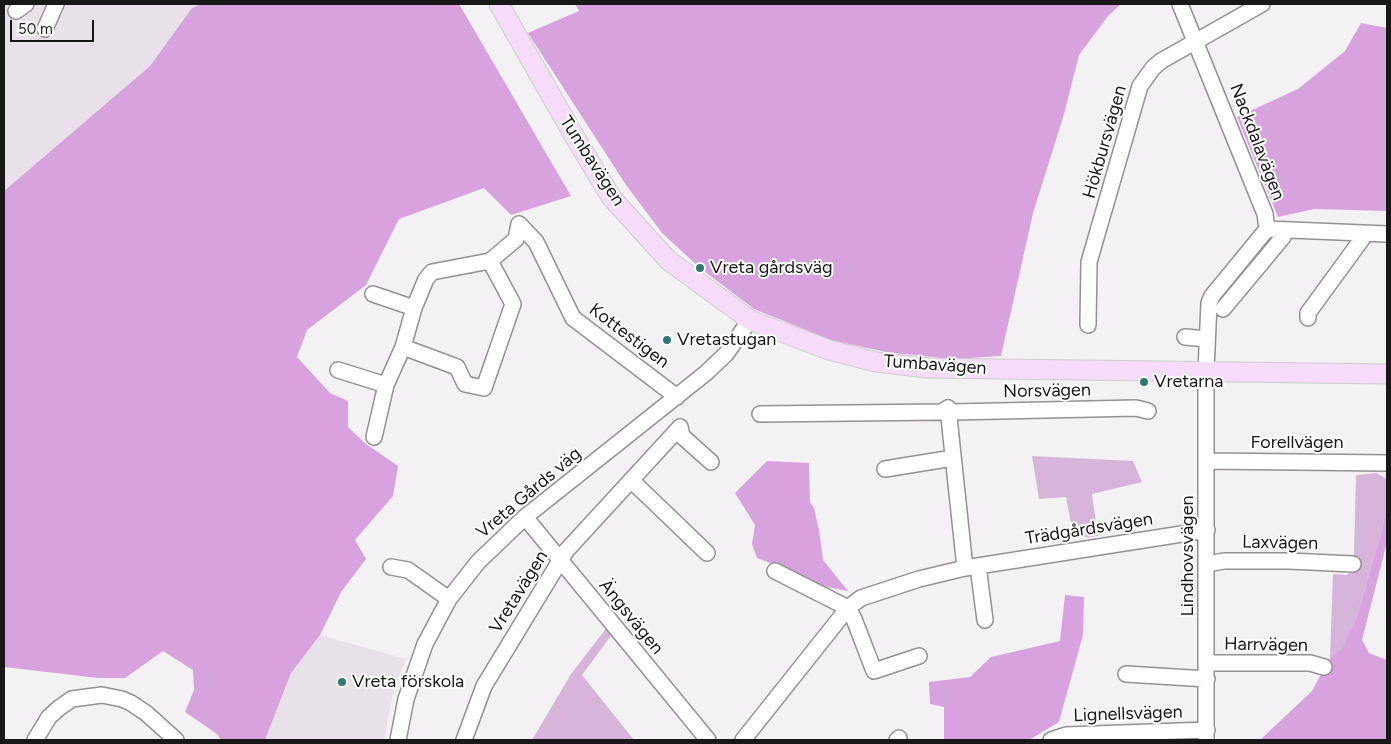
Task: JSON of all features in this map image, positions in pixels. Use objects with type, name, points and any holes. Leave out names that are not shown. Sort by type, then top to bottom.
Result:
[{"type":"main road","name":"Tumbavägen","points":[[500,4],[573,134],[612,197],[668,260],[750,320],[829,350],[876,362],[928,368],[1387,374]]},
{"type":"street","points":[[45,28],[56,4]]},
{"type":"street","name":"Nackdalavägen","points":[[1180,4],[1197,42],[1265,214],[1267,229],[1212,296],[1209,303],[1206,371]]},
{"type":"street","name":"Hökbursvägen","points":[[1088,325],[1089,262],[1140,86],[1161,60],[1197,42],[1262,4]]},
{"type":"street","name":"Kottestigen","points":[[490,261],[516,238],[518,224],[536,242],[573,318],[677,397]]},
{"type":"street","points":[[1267,229],[1387,234]]},
{"type":"street","points":[[1223,309],[1283,237],[1284,230]]},
{"type":"street","points":[[1308,318],[1308,313],[1362,239],[1363,233]]},
{"type":"street","points":[[374,437],[386,385],[404,347],[414,308],[426,279],[432,272],[490,261],[513,304],[484,388],[465,384],[458,367],[404,347]]},
{"type":"street","points":[[373,294],[414,308]]},
{"type":"street","name":"Vreta Gårds väg","points":[[398,740],[412,678],[425,644],[449,599],[478,562],[525,517],[677,397],[726,354],[750,320]]},
{"type":"street","points":[[1185,337],[1207,338]]},
{"type":"street","points":[[338,370],[386,385]]},
{"type":"street","name":"Lindhovsvägen","points":[[1206,371],[1207,735]]},
{"type":"street","points":[[948,408],[953,458],[972,567],[985,620]]},
{"type":"street","name":"Norsvägen","points":[[760,414],[941,412],[948,408],[953,412],[1136,408],[1148,411]]},
{"type":"street","name":"Vretavägen","points":[[464,740],[484,686],[566,551],[680,427],[682,436],[711,462]]},
{"type":"street","points":[[885,469],[953,458]]},
{"type":"street","name":"Forellvägen","points":[[1207,461],[1387,463]]},
{"type":"street","points":[[631,480],[707,553]]},
{"type":"street","name":"Ängsvägen","points":[[525,517],[708,740]]},
{"type":"street","name":"Trädgårdsvägen","points":[[742,740],[848,608],[861,598],[900,585],[972,567],[1207,530]]},
{"type":"street","name":"Laxvägen","points":[[1207,564],[1252,561],[1353,564]]},
{"type":"street","points":[[391,567],[408,570],[449,599]]},
{"type":"street","points":[[775,571],[848,608],[874,671],[919,656]]},
{"type":"street","name":"Harrvägen","points":[[1207,663],[1310,663],[1324,667]]},
{"type":"street","points":[[1126,674],[1207,679]]},
{"type":"street","points":[[35,740],[49,717],[59,708],[72,700],[102,695],[122,699],[146,713],[176,740]]},
{"type":"street","name":"Lignellsvägen","points":[[1051,740],[1066,735],[1207,735]]},
{"type":"shaded area","points":[[4,4],[201,4],[192,8],[150,66],[4,191]]},
{"type":"shaded area","points":[[201,4],[459,4],[571,196],[511,215],[484,188],[399,219],[366,285],[307,330],[297,357],[330,393],[348,401],[348,427],[366,444],[398,466],[393,496],[355,540],[366,559],[341,592],[320,635],[291,673],[265,740],[221,740],[217,734],[185,712],[194,690],[193,670],[163,651],[125,678],[98,678],[4,667],[4,191],[150,66],[192,8]]},
{"type":"shaded area","points":[[575,4],[1121,4],[1108,16],[1079,55],[1064,114],[1033,213],[1001,356],[950,359],[886,352],[831,340],[754,309],[700,268],[662,233],[626,185],[528,33],[579,11]]},
{"type":"shaded area","points":[[1361,23],[1387,28],[1387,211],[1314,209],[1278,217],[1237,117],[1298,89],[1345,51]]},
{"type":"shaded area","points":[[1032,456],[1133,461],[1142,482],[1092,494],[1098,536],[1074,538],[1066,497],[1039,499]]},
{"type":"shaded area","points":[[767,461],[809,463],[810,502],[814,508],[819,530],[823,560],[848,591],[821,586],[794,572],[757,558],[752,544],[755,525],[735,493]]},
{"type":"shaded area","points":[[1376,473],[1387,479],[1387,505],[1381,533],[1357,616],[1342,650],[1330,658],[1333,574],[1346,575],[1352,572],[1356,564],[1354,554],[1356,475]]},
{"type":"shaded area","points":[[1387,505],[1387,542],[1362,640],[1369,653],[1387,660],[1387,740],[1260,740],[1312,691],[1330,658],[1342,649],[1357,616],[1381,533]]},
{"type":"shaded area","points":[[1065,595],[1084,597],[1083,635],[1059,722],[1029,740],[944,740],[944,707],[930,704],[929,682],[970,677],[991,657],[1060,641]]},
{"type":"shaded area","points":[[608,626],[613,633],[582,675],[634,740],[532,740],[571,674]]},
{"type":"shaded area","name":"Vreta förskola","points":[[320,635],[406,659],[394,690],[384,740],[265,740],[291,673]]},
{"type":"place","name":"Vreta gårdsväg","points":[[700,268]]},
{"type":"place","name":"Vretastugan","points":[[667,340]]},
{"type":"place","name":"Vretarna","points":[[1144,382]]},
{"type":"place","name":"Vreta förskola","points":[[342,682]]}]
